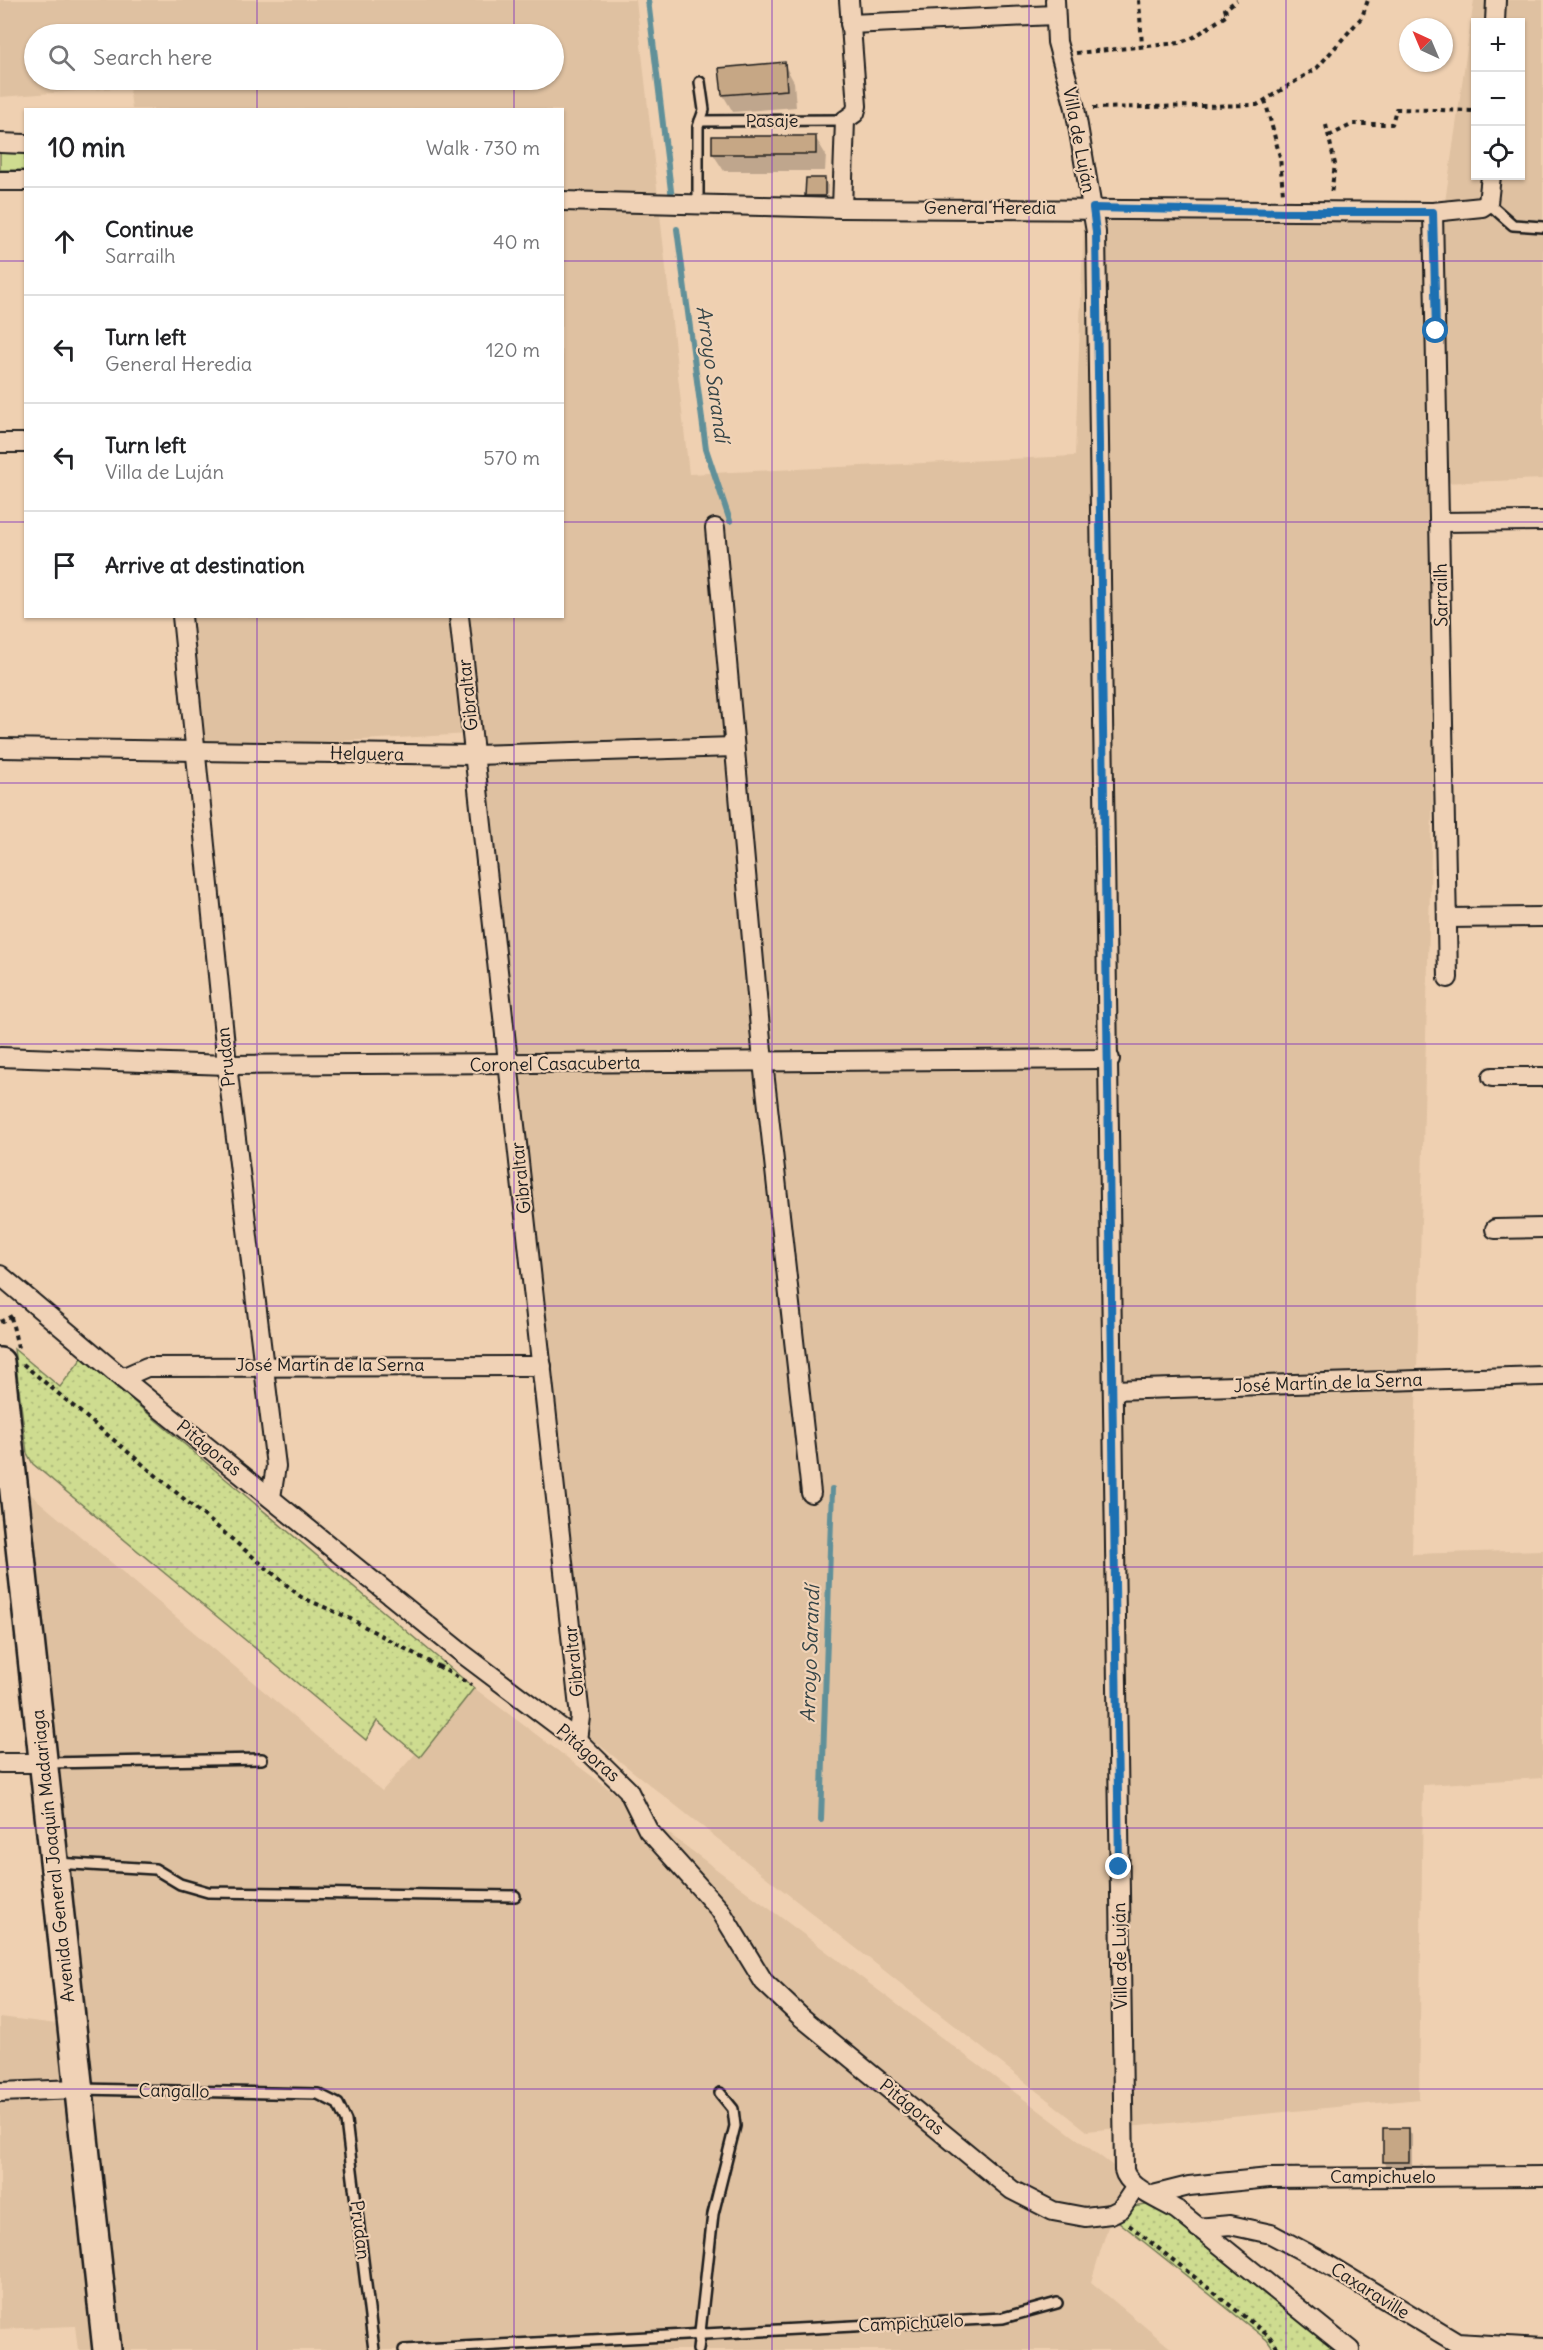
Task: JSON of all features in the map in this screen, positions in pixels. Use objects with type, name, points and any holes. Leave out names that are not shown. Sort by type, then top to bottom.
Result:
[{"type":"main road","name":"Avenida General Joaquín Madariaga","points":[[8,1364],[3,1425],[43,1763],[107,2350]]},
{"type":"street","points":[[842,208],[845,120],[855,113],[857,106],[849,0]]},
{"type":"street","points":[[1495,18],[1496,0]]},
{"type":"street","points":[[850,24],[1055,7]]},
{"type":"street","name":"Villa de Luján","points":[[1055,7],[1060,55],[1074,108],[1093,208],[1097,244],[1110,1059],[1123,2153],[1125,2176],[1135,2188]]},
{"type":"street","points":[[0,143],[24,144]]},
{"type":"street","points":[[1488,203],[1491,180]]},
{"type":"street","points":[[0,181],[24,181]]},
{"type":"street","name":"General Heredia","points":[[564,201],[842,208],[1093,208],[1284,212],[1433,212],[1482,207],[1488,203]]},
{"type":"street","name":"Sarrailh","points":[[1433,212],[1448,978]]},
{"type":"street","points":[[0,443],[24,443]]},
{"type":"street","points":[[1439,522],[1543,521]]},
{"type":"street","points":[[715,528],[763,1062],[811,1493]]},
{"type":"street","name":"Prudan","points":[[182,618],[227,1065],[276,1466],[271,1497]]},
{"type":"street","name":"Gibraltar","points":[[459,618],[580,1717],[577,1740]]},
{"type":"street","name":"Helguera","points":[[0,748],[474,755],[734,747]]},
{"type":"street","points":[[1447,918],[1543,917]]},
{"type":"street","name":"Coronel Casacuberta","points":[[0,1057],[227,1065],[509,1065],[1110,1059]]},
{"type":"street","points":[[1491,1077],[1543,1077]]},
{"type":"street","points":[[1495,1230],[1543,1228]]},
{"type":"street","name":"Pitágoras","points":[[0,1275],[122,1378],[464,1654],[577,1740],[628,1790],[648,1830],[720,1910],[764,1982],[800,2016],[1012,2190],[1053,2211],[1085,2217],[1111,2214],[1121,2209],[1135,2188]]},
{"type":"street","name":"José Martín de la Serna","points":[[122,1378],[147,1367],[542,1366]]},
{"type":"street","name":"José Martín de la Serna","points":[[1113,1390],[1543,1376]]},
{"type":"street","points":[[0,1762],[43,1763]]},
{"type":"street","name":"Cangallo","points":[[0,2092],[78,2089]]},
{"type":"street","name":"Campichuelo","points":[[1153,2195],[1189,2186],[1269,2178],[1543,2176]]},
{"type":"street","points":[[1135,2188],[1153,2195],[1198,2228],[1350,2350]]},
{"type":"street","name":"Caxaraville","points":[[1198,2228],[1230,2225],[1271,2234],[1320,2260],[1448,2339],[1469,2348],[1543,2348]]},
{"type":"lane","points":[[698,204],[700,121],[704,110],[700,82]]},
{"type":"lane","name":"Pasaje","points":[[700,121],[845,120]]},
{"type":"lane","points":[[1488,203],[1513,225],[1543,227]]},
{"type":"lane","points":[[43,1763],[261,1759]]},
{"type":"lane","points":[[54,1863],[154,1869],[180,1884],[208,1892],[515,1896]]},
{"type":"lane","name":"Cangallo","points":[[78,2089],[318,2094],[338,2104],[343,2111]]},
{"type":"lane","points":[[698,2350],[713,2214],[735,2126],[733,2109],[720,2093]]},
{"type":"lane","name":"Prudan","points":[[343,2111],[374,2350]]},
{"type":"lane","name":"Campichuelo","points":[[404,2350],[1004,2318],[1057,2303]]},
{"type":"path","points":[[1139,0],[1142,46]]},
{"type":"path","points":[[1060,55],[1179,43],[1194,37],[1227,15],[1225,9],[1237,0]]},
{"type":"path","points":[[1074,108],[1257,105],[1317,69],[1362,17],[1368,0]]},
{"type":"path","points":[[1265,100],[1280,157],[1284,212]]},
{"type":"path","points":[[1329,136],[1353,124],[1392,124],[1396,109],[1471,111]]},
{"type":"path","points":[[1326,125],[1335,164],[1329,211]]},
{"type":"path","points":[[11,1317],[8,1364],[301,1597],[347,1617],[474,1687]]},
{"type":"path","points":[[437,1666],[464,1654]]},
{"type":"shaded area","points":[[0,0],[636,0],[689,474],[1075,456],[1084,219],[1442,223],[1471,21],[1471,180],[1525,180],[1525,18],[1471,18],[1474,0],[1543,0],[1543,479],[1441,483],[1412,1554],[1543,1550],[1543,1778],[1423,1785],[1419,2099],[1087,2131],[569,1721],[470,734],[199,749],[185,618],[564,618],[564,108],[132,108],[129,90],[564,90],[564,24],[24,24],[24,90],[90,90],[0,97]]},
{"type":"shaded area","points":[[10,1477],[382,1791],[474,1688],[1124,2174],[1091,2282],[1173,2350],[78,2350],[75,2326],[0,2329],[0,2017],[57,2024]]},
{"type":"green space","points":[[0,153],[24,154],[24,170],[0,170]]},
{"type":"green space","points":[[14,1349],[60,1387],[82,1358],[474,1688],[420,1757],[377,1721],[366,1740],[33,1464],[27,1453]]},
{"type":"green space","points":[[1152,2204],[1163,2209],[1338,2350],[1274,2350],[1267,2340],[1119,2222],[1134,2207]]},
{"type":"building","points":[[785,62],[787,90],[722,95],[719,68]]},
{"type":"building","points":[[712,136],[816,136],[816,154],[712,154]]},
{"type":"building","points":[[806,178],[825,178],[825,196],[805,196]]},
{"type":"building","points":[[1383,2128],[1409,2128],[1409,2162],[1383,2162]]},
{"type":"waterway","name":"Arroyo Sarandí","points":[[648,0],[672,199]]},
{"type":"waterway","name":"Arroyo Sarandí","points":[[677,229],[706,449],[730,521]]},
{"type":"waterway","name":"Arroyo Sarandí","points":[[821,1820],[832,1489]]},
{"type":"route","points":[[1119,1867],[1110,1059],[1096,232],[1093,208],[1433,212],[1436,331]]}]
